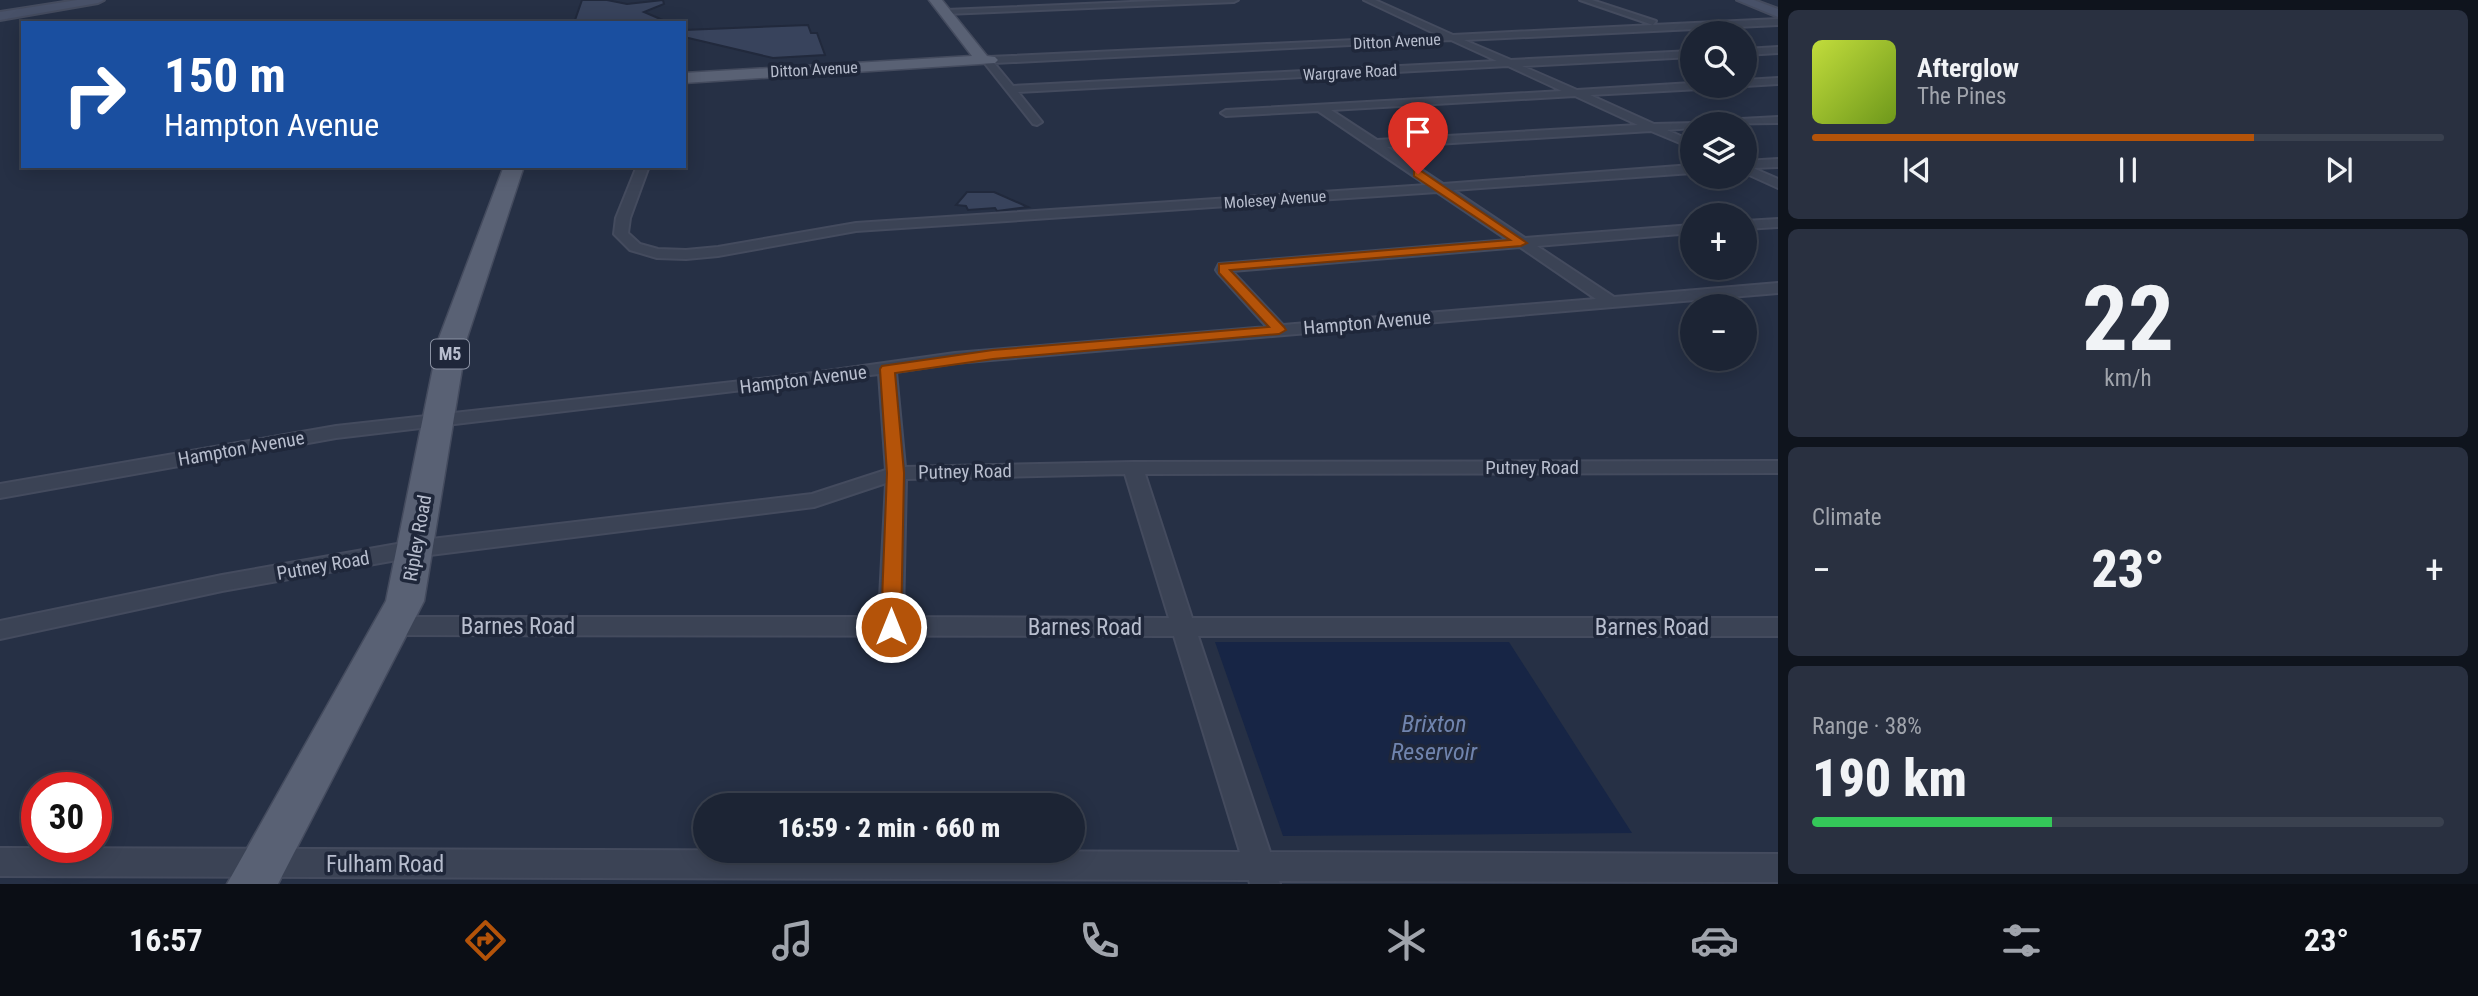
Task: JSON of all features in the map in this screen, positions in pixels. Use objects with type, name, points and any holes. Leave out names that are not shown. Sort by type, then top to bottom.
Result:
[{"type":"main road","points":[[0,14],[75,0]]},
{"type":"main road","points":[[0,14],[98,0]]},
{"type":"main road","points":[[935,0],[985,60]]},
{"type":"main road","points":[[1743,0],[1778,11]]},
{"type":"main road","points":[[1755,0],[1778,11]]},
{"type":"main road","name":"Ditton Avenue","points":[[686,78],[726,73],[985,60]]},
{"type":"main road","name":"Ripley Road","points":[[258,874],[407,594],[457,324],[513,168]]},
{"type":"street","points":[[946,12],[1234,0]]},
{"type":"street","points":[[1368,0],[1680,139]]},
{"type":"street","points":[[1584,0],[1664,27]]},
{"type":"street","name":"Ditton Avenue","points":[[985,60],[1778,22]]},
{"type":"street","points":[[1757,51],[1778,50]]},
{"type":"street","name":"Wargrave Road","points":[[1008,89],[1680,55]]},
{"type":"street","points":[[985,60],[1037,122]]},
{"type":"street","points":[[1757,82],[1778,81]]},
{"type":"street","points":[[1226,113],[1680,87]]},
{"type":"street","points":[[1321,108],[1611,302]]},
{"type":"street","points":[[1757,121],[1778,120]]},
{"type":"street","points":[[1376,144],[1680,126]]},
{"type":"street","points":[[1757,166],[1778,163]]},
{"type":"street","name":"Molesey Avenue","points":[[642,168],[621,227],[622,239],[637,249],[656,254],[690,255],[857,226],[1680,170]]},
{"type":"street","points":[[1757,173],[1778,184]]},
{"type":"street","points":[[1757,224],[1778,223]]},
{"type":"street","points":[[1279,330],[1223,270],[1224,267],[1680,230]]},
{"type":"street","name":"Hampton Avenue","points":[[0,491],[336,432],[1013,352],[1778,288]]},
{"type":"street","points":[[887,369],[896,473],[891,627]]},
{"type":"street","name":"Putney Road","points":[[0,630],[222,583],[414,549],[788,505],[846,491],[896,473],[1133,468],[1778,467]]},
{"type":"street","points":[[1133,468],[1263,876]]},
{"type":"street","name":"Barnes Road","points":[[392,626],[1778,627]]},
{"type":"street","name":"Fulham Road","points":[[0,862],[258,874],[1263,876],[1778,868]]},
{"type":"water","name":"Brixton Reservoir","points":[[1215,642],[1509,642],[1632,833],[1283,836]]},
{"type":"building","points":[[582,0],[607,0],[627,4],[663,0],[664,4],[644,12],[665,21],[575,21]]},
{"type":"building","points":[[808,25],[811,33],[817,33],[825,55],[773,58],[686,37],[686,30]]},
{"type":"building","points":[[967,192],[994,192],[1028,207],[997,211],[995,208],[968,210],[966,206],[956,205]]},
{"type":"route","points":[[891,627],[896,473],[887,369],[993,354],[1279,330],[1223,270],[1224,267],[1521,243],[1418,174]]}]
